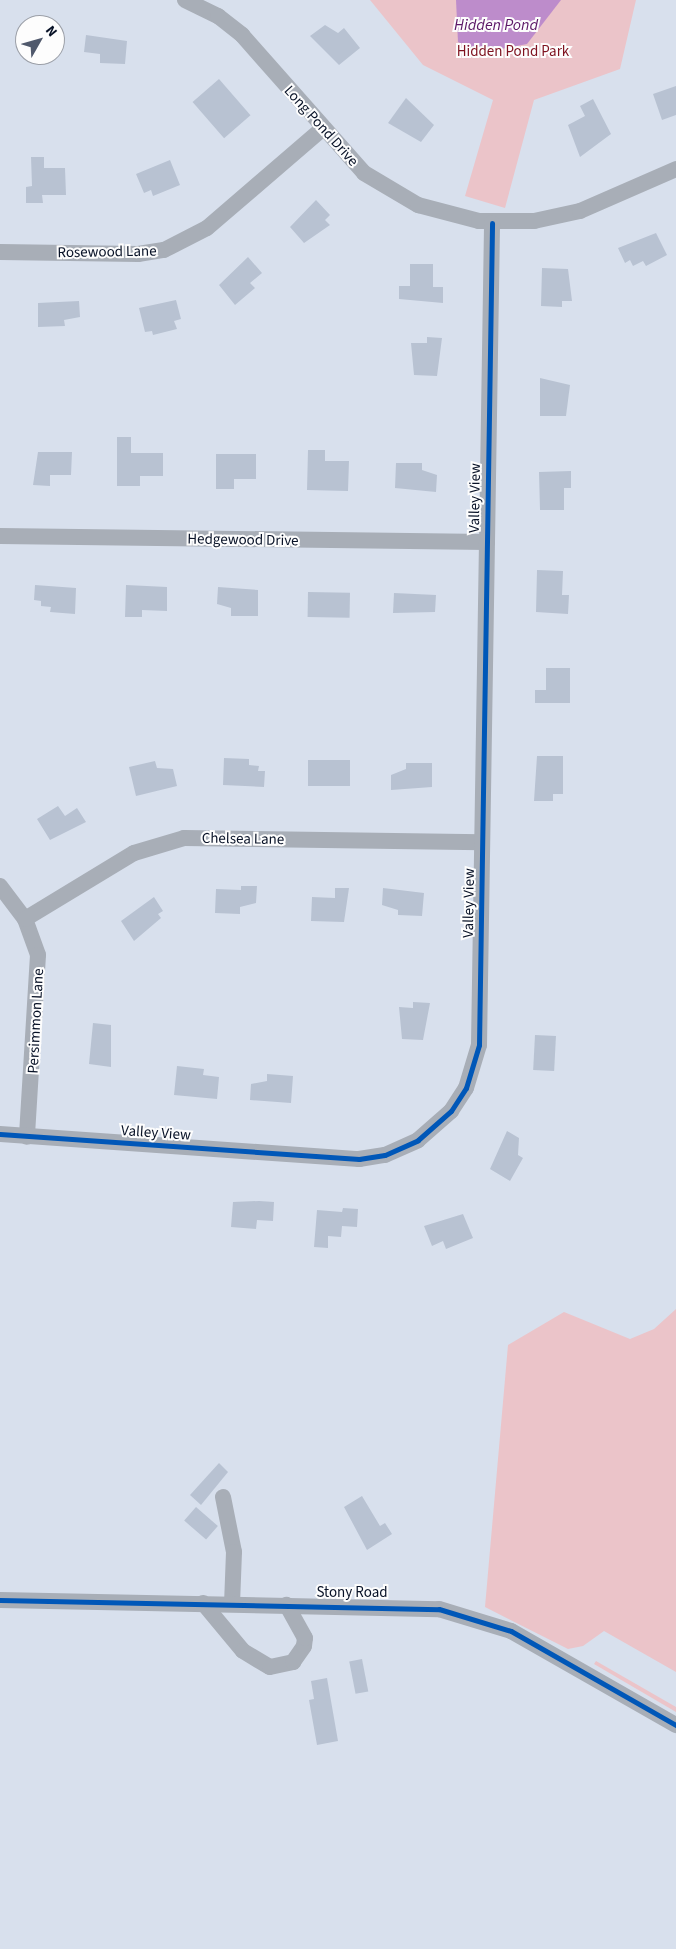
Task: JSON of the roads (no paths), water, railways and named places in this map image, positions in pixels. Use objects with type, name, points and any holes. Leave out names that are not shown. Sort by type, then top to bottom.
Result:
[{"type":"street","name":"Long Pond Drive","points":[[185,0],[239,32],[322,129],[364,173],[390,191],[448,215],[492,223],[534,221],[580,211],[676,169]]},
{"type":"street","name":"Rosewood Lane","points":[[0,252],[138,254],[172,248],[208,228],[322,129]]},
{"type":"street","name":"Valley View","points":[[0,1134],[359,1159],[385,1155],[418,1140],[452,1111],[466,1088],[477,1054],[492,223]]},
{"type":"street","name":"Hedgewood Drive","points":[[0,536],[487,542]]},
{"type":"street","name":"Chelsea Lane","points":[[25,919],[134,853],[176,840],[482,842]]},
{"type":"street","name":"Persimmon Lane","points":[[0,886],[25,919],[38,955],[40,979],[27,1137]]},
{"type":"street","points":[[223,1497],[234,1552],[232,1604]]},
{"type":"street","name":"Stony Road","points":[[0,1600],[412,1606],[476,1617],[512,1631],[676,1725]]},
{"type":"street","points":[[203,1603],[243,1651],[255,1661],[276,1668],[293,1662],[304,1646],[305,1638],[287,1605]]},
{"type":"water","name":"Hidden Pond","points":[[456,0],[561,0],[527,44],[481,53],[458,42]]},
{"type":"park label","name":"Hidden Pond Park","points":[[513,52]]}]
